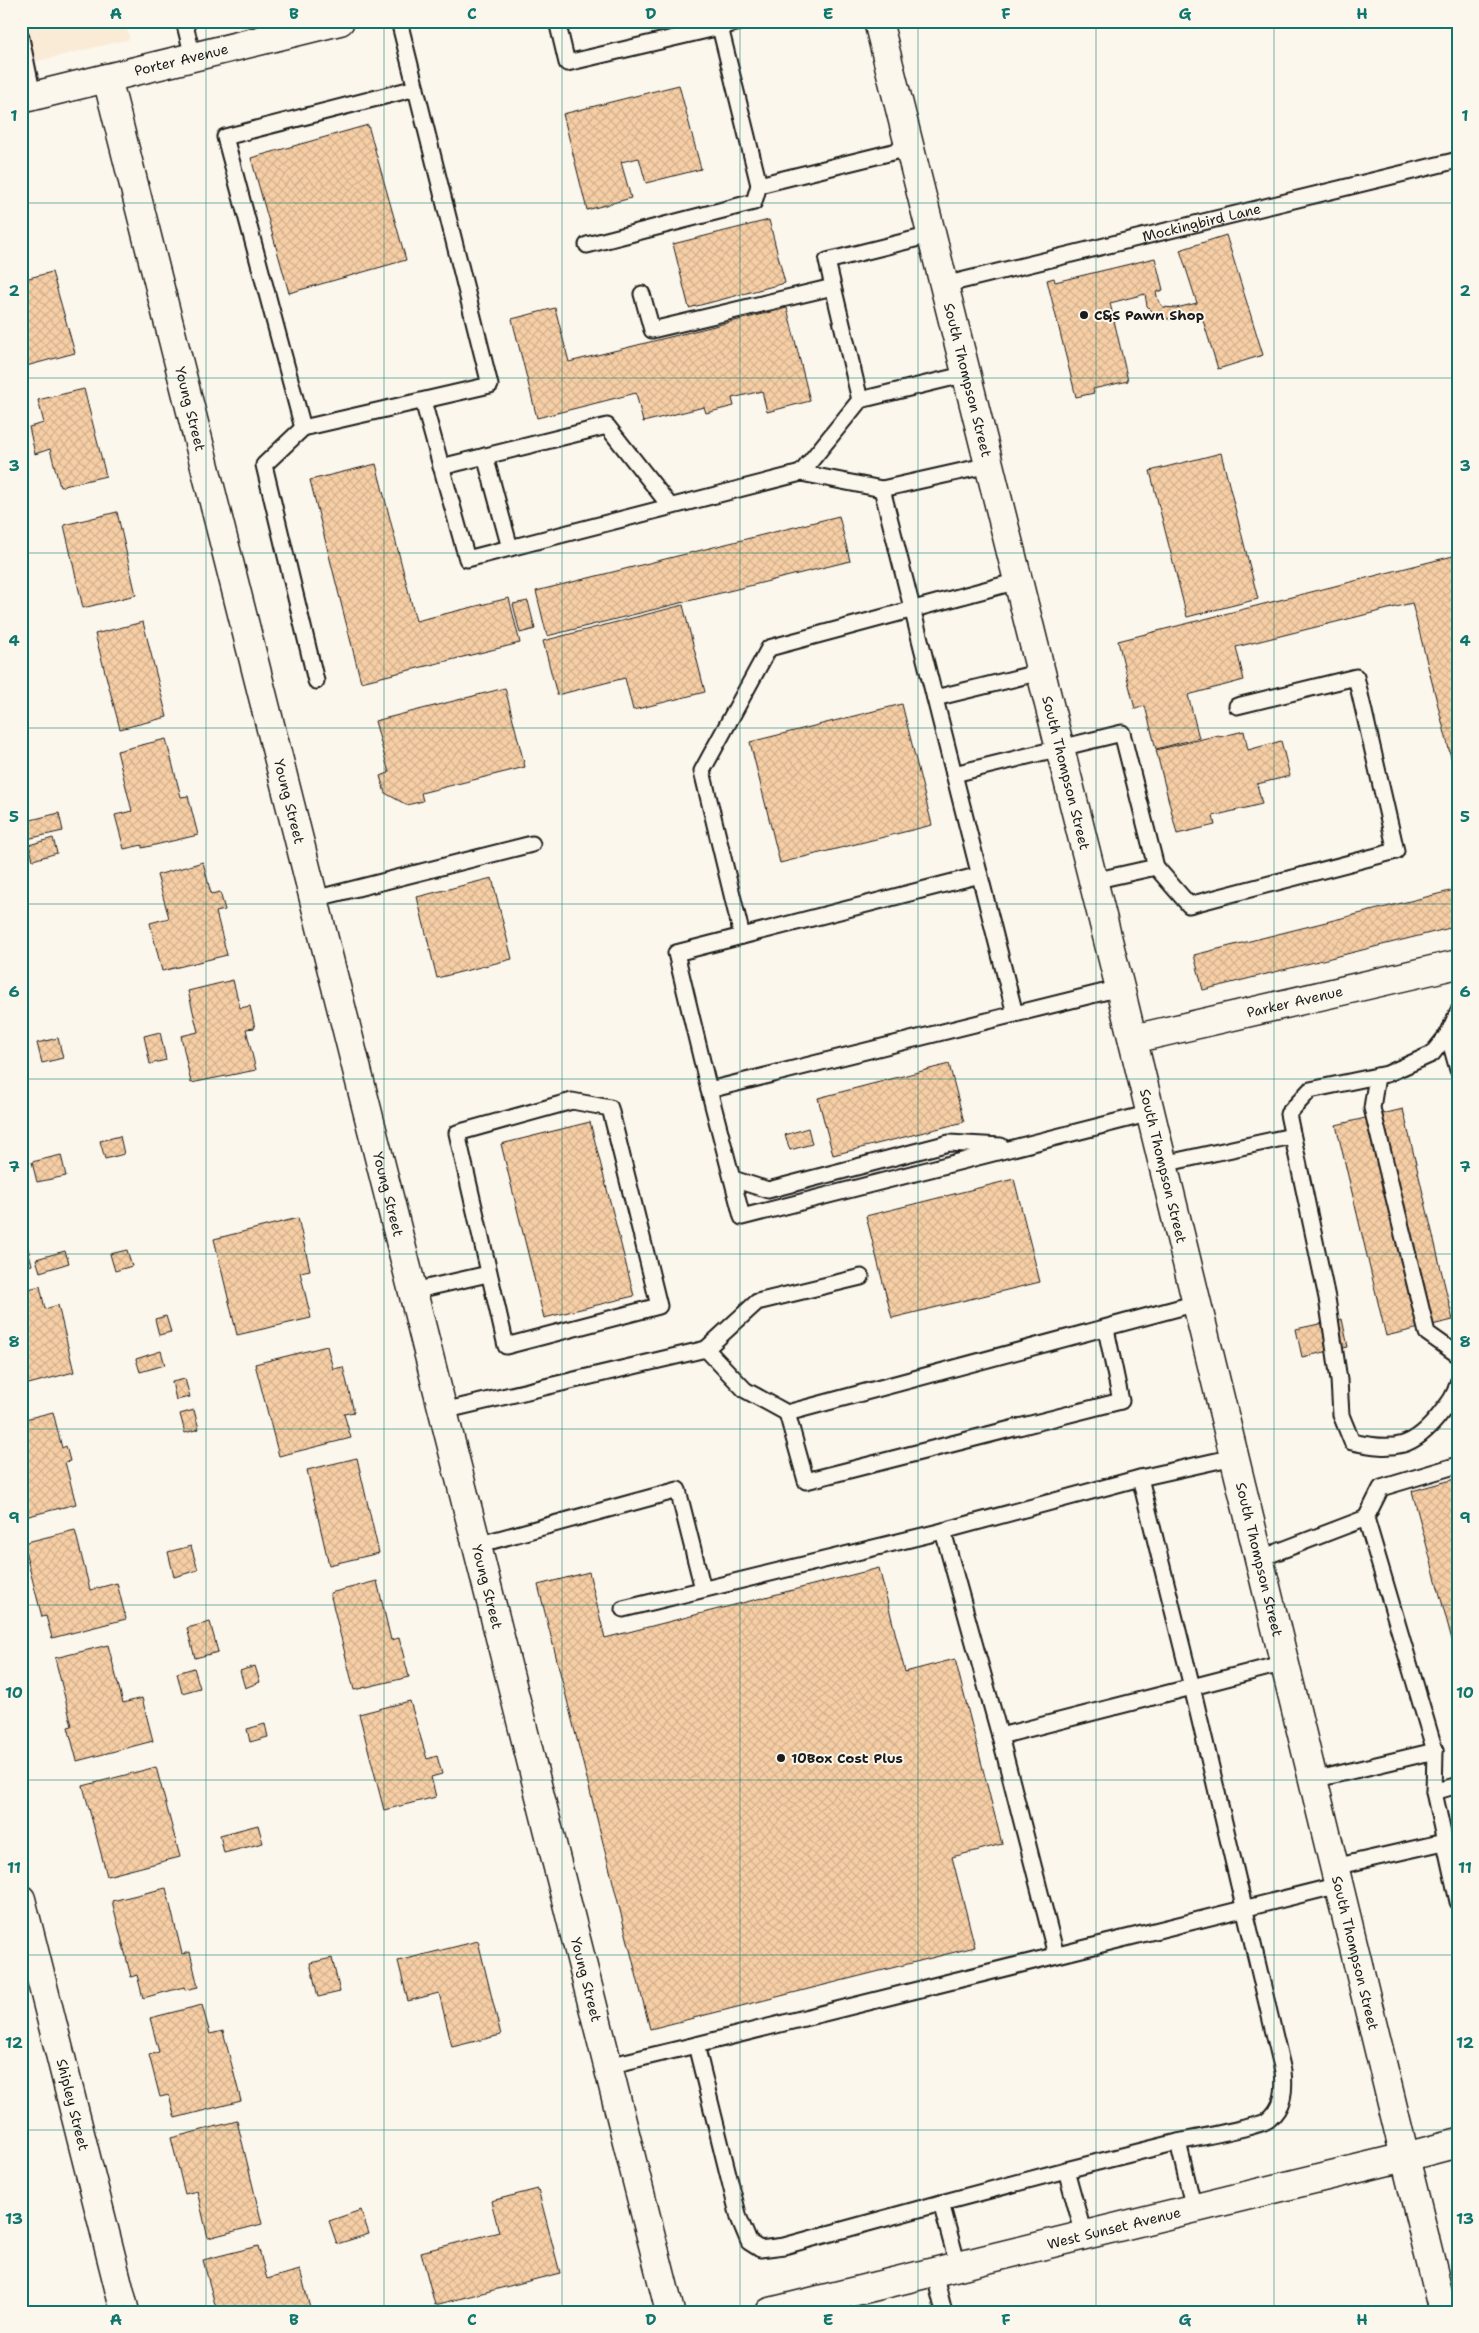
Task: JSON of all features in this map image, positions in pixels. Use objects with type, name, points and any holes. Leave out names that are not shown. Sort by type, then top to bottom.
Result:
[{"type":"main road","name":"Porter Avenue","points":[[27,97],[340,21]]},
{"type":"main road","name":"South Thompson Street","points":[[878,21],[1151,1113],[1443,2312]]},
{"type":"main road","name":"Young Street","points":[[107,78],[670,2312]]},
{"type":"main road","name":"Parker Avenue","points":[[1132,1039],[1458,964]]},
{"type":"main road","name":"Shipley Street","points":[[21,1899],[125,2312]]},
{"type":"main road","name":"West Sunset Avenue","points":[[770,2312],[1458,2143]]},
{"type":"lane","points":[[184,21],[193,57]]},
{"type":"lane","points":[[316,681],[264,465],[303,428],[490,385],[400,21]]},
{"type":"lane","points":[[557,21],[567,63],[744,21]]},
{"type":"lane","points":[[587,245],[754,202],[760,185],[720,27]]},
{"type":"lane","points":[[21,38],[27,97]]},
{"type":"lane","points":[[303,428],[225,137],[416,88]]},
{"type":"lane","points":[[760,185],[909,148]]},
{"type":"lane","name":"Mockingbird Lane","points":[[944,285],[1458,160]]},
{"type":"lane","points":[[860,400],[827,261],[931,235]]},
{"type":"lane","points":[[642,294],[652,330],[833,288]]},
{"type":"lane","points":[[801,473],[860,400],[966,374]]},
{"type":"lane","points":[[422,402],[467,559],[801,473],[882,489],[989,465]]},
{"type":"lane","points":[[441,467],[607,426],[670,506]]},
{"type":"lane","points":[[485,456],[510,548]]},
{"type":"lane","points":[[882,489],[1015,1014]]},
{"type":"lane","points":[[742,936],[702,771],[770,648],[1018,581]]},
{"type":"lane","points":[[935,698],[1041,672]]},
{"type":"lane","points":[[954,774],[1122,733],[1156,867],[1190,905],[1396,851],[1356,678],[1237,706]]},
{"type":"lane","points":[[314,899],[532,844]]},
{"type":"lane","points":[[1093,881],[1156,867]]},
{"type":"lane","points":[[980,874],[676,953],[742,1217],[1151,1113]]},
{"type":"lane","points":[[709,1090],[1120,988]]},
{"type":"lane","points":[[1458,1012],[1448,1034],[1432,1054],[1377,1076],[1310,1090],[1288,1114],[1327,1298],[1339,1380],[1341,1415],[1352,1442],[1378,1447],[1407,1444],[1429,1430],[1456,1394],[1458,1383]]},
{"type":"lane","points":[[1448,1034],[1458,1070]]},
{"type":"lane","points":[[1377,1076],[1372,1108],[1427,1332],[1458,1355]]},
{"type":"lane","points":[[572,1101],[610,1108],[659,1306],[506,1346],[488,1274],[457,1134],[572,1101]]},
{"type":"lane","points":[[1163,1164],[1292,1136]]},
{"type":"lane","points":[[733,1180],[768,1190],[949,1143],[1017,1147]]},
{"type":"lane","points":[[413,1291],[488,1274]]},
{"type":"lane","points":[[443,1411],[706,1350],[757,1302],[861,1277]]},
{"type":"lane","points":[[786,1413],[1197,1303]]},
{"type":"lane","points":[[706,1350],[746,1390],[786,1413],[806,1481],[1121,1401],[1106,1328]]},
{"type":"lane","points":[[623,1608],[944,1530],[1140,1478],[1234,1457]]},
{"type":"lane","points":[[1259,1559],[1366,1518],[1381,1488],[1458,1465]]},
{"type":"lane","points":[[696,2045],[739,2218],[749,2242],[760,2249],[784,2246],[1066,2170],[1267,2122],[1279,2109],[1285,2092],[1283,2071],[1192,1687],[1140,1478]]},
{"type":"lane","points":[[477,1545],[678,1490],[703,1589]]},
{"type":"lane","points":[[1366,1518],[1435,1751],[1434,1792],[1458,1902]]},
{"type":"lane","points":[[944,1530],[1000,1736],[1056,1955]]},
{"type":"lane","points":[[1000,1736],[1285,1663]]},
{"type":"lane","points":[[1313,1780],[1435,1751]]},
{"type":"lane","points":[[1434,1792],[1458,1785]]},
{"type":"lane","points":[[608,2066],[1244,1909],[1336,1876],[1444,1842]]},
{"type":"lane","points":[[1178,2142],[1194,2209]]},
{"type":"lane","points":[[1066,2170],[1084,2235]]},
{"type":"lane","points":[[941,2203],[946,2269],[944,2312]]},
{"type":"shaded area","points":[[21,21],[125,21],[130,39],[21,65]]},
{"type":"building","points":[[679,85],[701,169],[646,183],[639,158],[621,162],[631,198],[587,210],[563,114]]},
{"type":"building","points":[[368,125],[406,260],[289,293],[251,158]]},
{"type":"building","points":[[769,220],[785,283],[689,308],[673,244]]},
{"type":"building","name":"C&S Pawn Shop","points":[[1226,235],[1263,355],[1218,369],[1201,314],[1174,320],[1158,317],[1147,306],[1145,294],[1110,303],[1128,381],[1093,389],[1094,393],[1076,397],[1047,280],[1054,278],[1055,282],[1155,258],[1163,290],[1156,292],[1158,300],[1163,307],[1176,308],[1197,303],[1180,250]]},
{"type":"building","points":[[52,272],[75,353],[26,366],[21,347],[21,280]]},
{"type":"building","points":[[555,308],[569,362],[787,308],[810,401],[767,412],[762,391],[732,398],[734,406],[706,413],[704,407],[643,422],[636,393],[537,418],[512,319]]},
{"type":"building","points":[[84,389],[106,476],[60,487],[50,449],[35,454],[29,427],[44,423],[38,400]]},
{"type":"building","points":[[1221,453],[1258,599],[1187,617],[1150,471]]},
{"type":"building","points":[[376,464],[416,621],[509,598],[520,643],[361,682],[310,480]]},
{"type":"building","points":[[117,512],[136,595],[83,608],[64,525]]},
{"type":"building","points":[[839,516],[850,561],[547,636],[536,591]]},
{"type":"building","points":[[1453,556],[1458,574],[1458,785],[1412,603],[1236,647],[1244,680],[1188,695],[1199,738],[1156,749],[1145,706],[1135,709],[1118,641]]},
{"type":"building","points":[[528,601],[535,629],[520,633],[513,604]]},
{"type":"building","points":[[683,605],[705,692],[633,710],[625,678],[557,695],[543,641]]},
{"type":"building","points":[[143,622],[167,717],[120,729],[95,634]]},
{"type":"building","points":[[505,688],[525,767],[421,793],[423,801],[407,805],[385,793],[380,776],[389,773],[375,721]]},
{"type":"building","points":[[902,704],[932,825],[780,863],[750,742]]},
{"type":"building","points":[[1244,731],[1248,750],[1281,741],[1290,776],[1257,784],[1262,804],[1213,816],[1215,825],[1177,834],[1156,750]]},
{"type":"building","points":[[166,739],[181,797],[188,796],[198,835],[142,848],[142,845],[124,849],[115,815],[132,811],[117,751]]},
{"type":"building","points":[[21,773],[26,790],[21,791]]},
{"type":"building","points":[[59,813],[63,831],[27,839],[23,822]]},
{"type":"building","points":[[53,838],[57,853],[33,860],[29,845]]},
{"type":"building","points":[[203,862],[211,894],[220,892],[225,910],[216,912],[227,955],[162,971],[150,923],[169,918],[157,875]]},
{"type":"building","points":[[492,878],[512,959],[437,978],[417,897]]},
{"type":"building","points":[[1458,889],[1458,926],[1203,990],[1194,955]]},
{"type":"building","points":[[233,980],[240,1008],[250,1006],[255,1028],[246,1029],[256,1070],[191,1083],[181,1036],[198,1032],[188,991]]},
{"type":"building","points":[[160,1032],[166,1060],[150,1064],[144,1036]]},
{"type":"building","points":[[58,1038],[63,1058],[42,1063],[37,1043]]},
{"type":"building","points":[[949,1064],[964,1122],[833,1155],[818,1098]]},
{"type":"building","points":[[1403,1109],[1453,1320],[1386,1336],[1336,1125]]},
{"type":"building","points":[[590,1122],[634,1296],[544,1318],[501,1144]]},
{"type":"building","points":[[808,1128],[812,1144],[790,1150],[785,1135]]},
{"type":"building","points":[[120,1136],[124,1154],[105,1159],[100,1141]]},
{"type":"building","points":[[61,1155],[66,1176],[37,1182],[32,1162]]},
{"type":"building","points":[[1014,1179],[1040,1282],[892,1318],[866,1216]]},
{"type":"building","points":[[298,1218],[310,1270],[300,1272],[311,1318],[237,1335],[214,1239]]},
{"type":"building","points":[[21,1221],[32,1265],[21,1268]]},
{"type":"building","points":[[127,1250],[132,1266],[115,1271],[110,1254]]},
{"type":"building","points":[[65,1251],[69,1263],[40,1272],[36,1259]]},
{"type":"building","points":[[40,1286],[45,1309],[58,1305],[74,1372],[21,1386],[21,1291]]},
{"type":"building","points":[[166,1316],[171,1332],[159,1335],[155,1319]]},
{"type":"building","points":[[1342,1319],[1348,1347],[1302,1357],[1296,1329]]},
{"type":"building","points":[[327,1346],[333,1369],[343,1367],[354,1412],[344,1414],[351,1438],[279,1456],[255,1364]]},
{"type":"building","points":[[161,1351],[165,1365],[140,1372],[136,1359]]},
{"type":"building","points":[[185,1379],[190,1397],[176,1400],[172,1382]]},
{"type":"building","points":[[194,1410],[199,1429],[185,1433],[180,1414]]},
{"type":"building","points":[[53,1412],[62,1448],[66,1446],[70,1461],[65,1462],[76,1504],[21,1518],[21,1420]]},
{"type":"building","points":[[357,1458],[379,1553],[329,1565],[307,1470]]},
{"type":"building","points":[[1458,1478],[1458,1662],[1412,1491]]},
{"type":"building","points":[[75,1530],[90,1590],[117,1583],[126,1619],[52,1638],[46,1616],[42,1617],[23,1543]]},
{"type":"building","points":[[191,1546],[198,1570],[174,1577],[168,1552]]},
{"type":"building","name":"10Box Cost Plus","points":[[879,1568],[905,1672],[955,1659],[1002,1844],[952,1857],[975,1947],[650,2029],[538,1585],[589,1572],[605,1638]]},
{"type":"building","points":[[377,1581],[391,1640],[399,1638],[409,1677],[354,1690],[330,1593]]},
{"type":"building","points":[[210,1622],[218,1652],[195,1658],[187,1628]]},
{"type":"building","points":[[108,1645],[123,1703],[142,1698],[153,1741],[77,1761],[68,1727],[72,1726],[55,1658]]},
{"type":"building","points":[[255,1666],[260,1682],[245,1688],[240,1671]]},
{"type":"building","points":[[194,1668],[200,1688],[182,1693],[177,1673]]},
{"type":"building","points":[[410,1701],[427,1759],[437,1756],[442,1774],[431,1777],[436,1797],[384,1810],[359,1714]]},
{"type":"building","points":[[265,1724],[268,1737],[250,1742],[247,1729]]},
{"type":"building","points":[[156,1767],[180,1857],[107,1876],[83,1786]]},
{"type":"building","points":[[258,1825],[263,1843],[224,1853],[220,1835]]},
{"type":"building","points":[[166,1888],[182,1954],[190,1952],[198,1987],[185,1990],[184,1987],[143,1998],[137,1975],[131,1977],[112,1901]]},
{"type":"building","points":[[478,1941],[501,2035],[452,2047],[439,1993],[408,2001],[398,1961]]},
{"type":"building","points":[[332,1958],[340,1992],[318,1997],[310,1963]]},
{"type":"building","points":[[202,2005],[210,2034],[223,2031],[241,2101],[175,2118],[169,2095],[160,2097],[149,2055],[159,2052],[150,2018]]},
{"type":"building","points":[[237,2121],[262,2224],[208,2238],[197,2191],[185,2194],[171,2138]]},
{"type":"building","points":[[538,2189],[560,2273],[435,2305],[421,2252],[499,2232],[491,2201]]},
{"type":"building","points":[[361,2210],[369,2234],[337,2244],[329,2221]]},
{"type":"building","points":[[258,2246],[267,2279],[300,2270],[311,2312],[217,2312],[203,2260]]},
{"type":"place","name":"C&S Pawn Shop","points":[[1084,315]]},
{"type":"place","name":"10Box Cost Plus","points":[[781,1758]]}]
